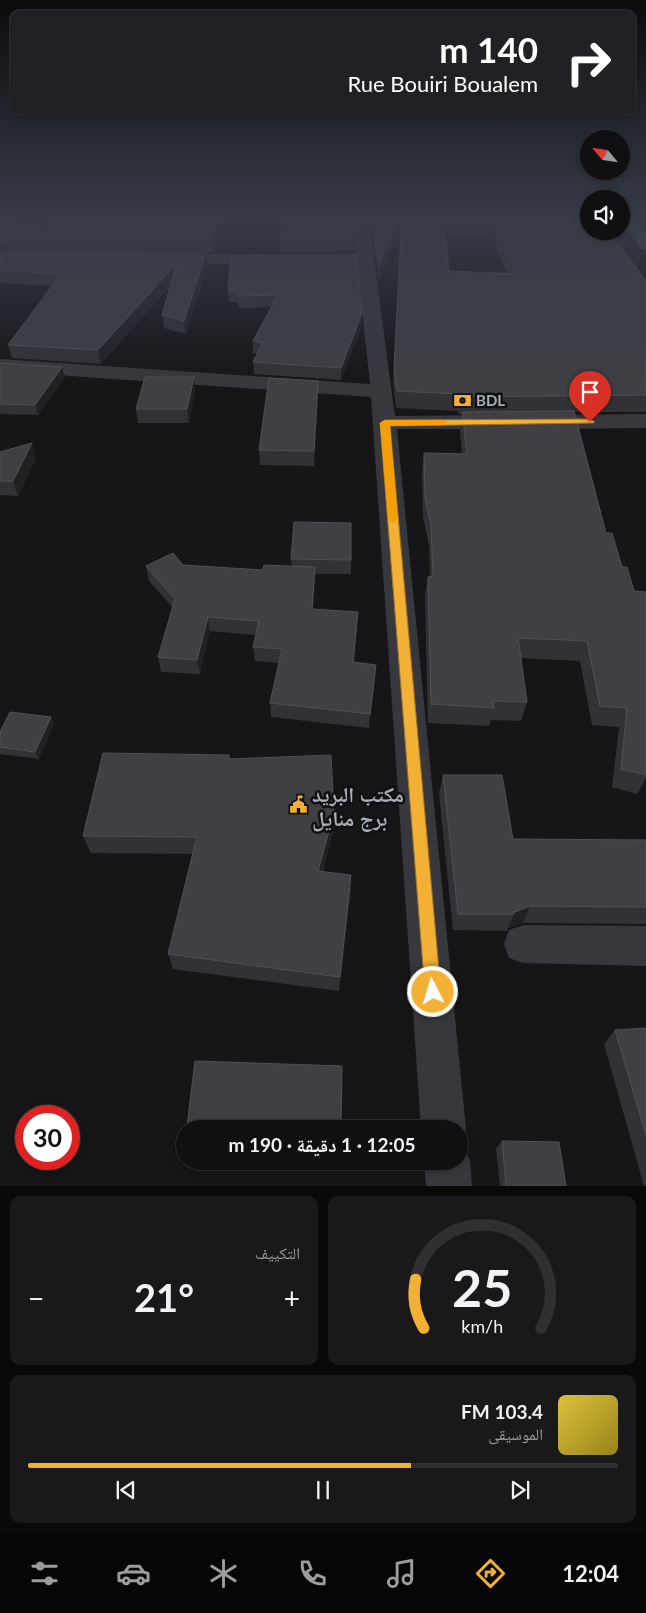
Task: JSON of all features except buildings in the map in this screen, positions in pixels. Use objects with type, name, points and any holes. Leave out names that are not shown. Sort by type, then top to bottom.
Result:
[{"type":"street","points":[[357,271],[385,423],[443,1120]]},
{"type":"street","points":[[0,365],[326,389],[380,391]]},
{"type":"street","points":[[385,423],[646,421]]},
{"type":"street","points":[[523,944],[646,946]]},
{"type":"street","points":[[448,1170],[449,1186]]},
{"type":"slow traffic","points":[[393,519],[385,423],[443,422]]},
{"type":"place","name":"BDL","points":[[462,400]]},
{"type":"place","name":"مكتب البريد برج منايل","points":[[298,805]]},
{"type":"route","points":[[433,992],[385,423],[590,422]]}]
